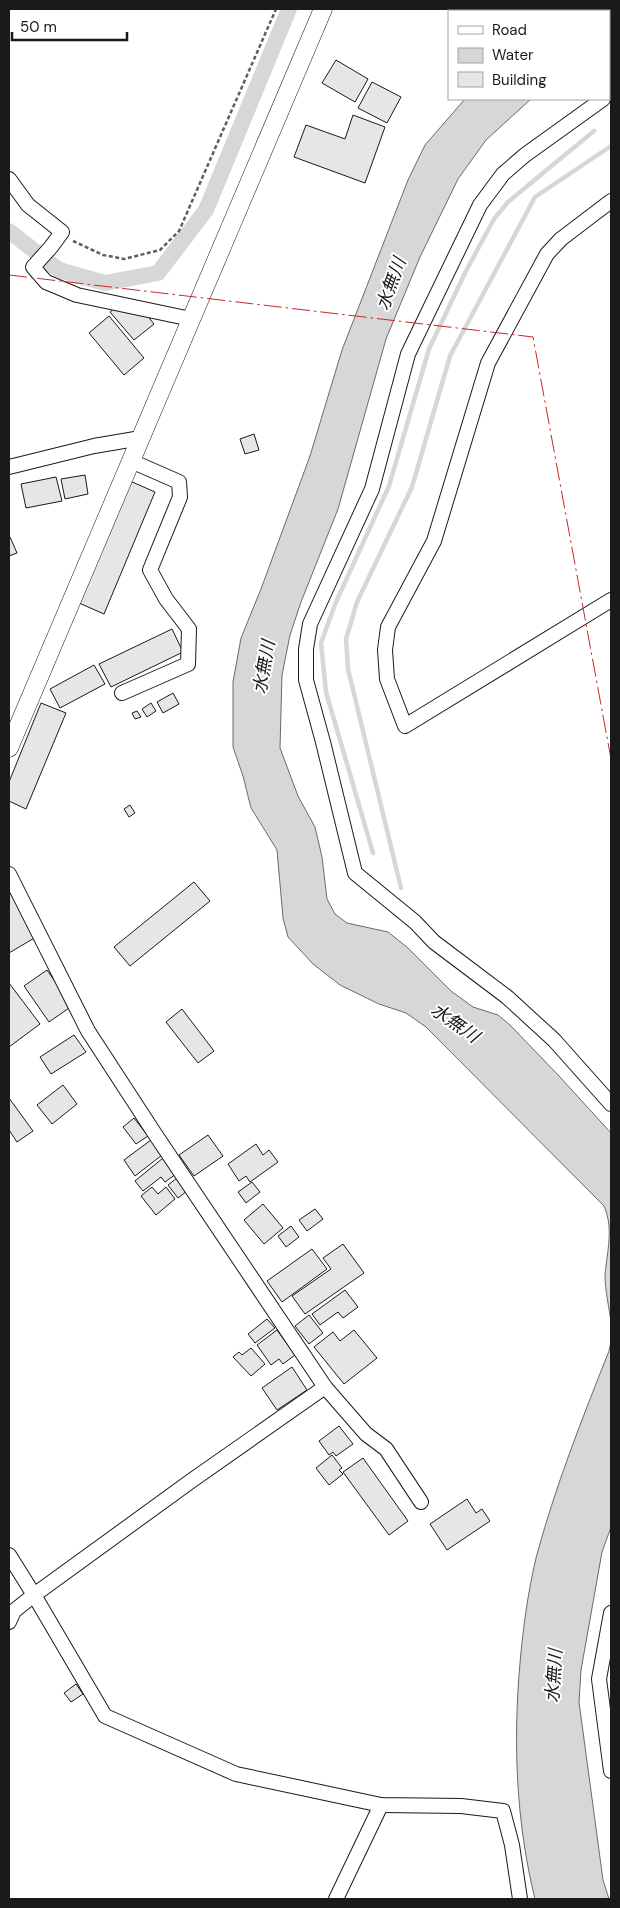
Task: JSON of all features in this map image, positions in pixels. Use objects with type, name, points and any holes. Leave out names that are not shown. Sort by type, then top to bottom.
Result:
[{"type":"street","points":[[9,748],[323,9]]},
{"type":"street","points":[[602,100],[525,155],[504,174],[480,205],[408,354],[372,489],[310,624],[306,649],[306,680],[355,873],[415,922],[434,942],[507,997],[554,1040],[611,1104]]},
{"type":"street","points":[[9,179],[28,205],[62,232],[33,267],[46,282],[77,295],[191,319]]},
{"type":"street","points":[[611,201],[561,239],[547,254],[488,363],[434,541],[388,627],[385,650],[387,679],[405,726],[611,600]]},
{"type":"street","points":[[9,467],[94,446],[141,438]]},
{"type":"street","points":[[122,693],[188,664],[189,629],[166,599],[150,570],[180,497],[179,482],[131,460]]},
{"type":"street","points":[[9,874],[88,1031],[324,1387],[366,1434],[386,1448],[421,1502]]},
{"type":"street","points":[[9,1622],[14,1611],[34,1595],[324,1387]]},
{"type":"street","points":[[9,1556],[105,1716],[236,1774],[381,1805],[461,1806],[503,1811],[512,1845],[520,1899]]},
{"type":"street","points":[[611,1613],[599,1679],[611,1771]]},
{"type":"street","points":[[336,1899],[381,1805]]},
{"type":"path","points":[[62,232],[70,239],[103,255],[124,259],[160,250],[179,231],[276,9]]},
{"type":"water","points":[[611,9],[611,35],[610,10],[560,10]]},
{"type":"water","name":"水無川","points":[[464,100],[530,100],[486,140],[458,179],[420,257],[386,339],[338,509],[290,635],[282,675],[280,748],[298,796],[315,827],[322,857],[327,899],[335,914],[347,923],[388,932],[408,948],[451,991],[473,1007],[498,1015],[560,1077],[611,1133],[611,1322],[605,1275],[609,1223],[604,1206],[426,1027],[406,1013],[379,1004],[340,985],[313,964],[288,937],[283,918],[277,850],[251,808],[233,747],[233,682],[241,638],[310,456],[342,350],[408,180],[425,145]]},
{"type":"water","name":"水無川","points":[[611,1341],[611,1527],[602,1552],[581,1670],[579,1702],[603,1880],[609,1899],[535,1899],[524,1841],[518,1782],[518,1693],[524,1623],[533,1571],[543,1532],[560,1479],[609,1351]]},
{"type":"building","points":[[336,60],[368,79],[355,102],[322,83]]},
{"type":"building","points":[[372,82],[401,97],[387,123],[358,108]]},
{"type":"building","points":[[353,115],[385,127],[365,183],[294,157],[306,125],[345,139]]},
{"type":"building","points":[[118,305],[143,310],[154,324],[134,340],[110,312]]},
{"type":"building","points":[[109,316],[144,358],[124,375],[89,333]]},
{"type":"building","points":[[254,434],[259,450],[245,454],[240,439]]},
{"type":"building","points":[[85,475],[88,494],[65,499],[61,479]]},
{"type":"building","points":[[56,477],[62,501],[26,508],[21,484]]},
{"type":"building","points":[[130,481],[155,492],[104,614],[79,603]]},
{"type":"building","points":[[9,538],[17,553],[9,556]]},
{"type":"building","points":[[172,629],[183,652],[111,687],[99,664]]},
{"type":"building","points":[[94,665],[105,684],[60,708],[50,689]]},
{"type":"building","points":[[173,693],[179,704],[163,713],[157,702]]},
{"type":"building","points":[[41,703],[66,713],[26,809],[9,801],[9,782]]},
{"type":"building","points":[[151,703],[156,711],[147,717],[142,709]]},
{"type":"building","points":[[137,711],[141,717],[135,719],[132,713]]},
{"type":"building","points":[[130,805],[135,813],[129,817],[124,809]]},
{"type":"building","points":[[194,882],[210,901],[130,966],[114,947]]},
{"type":"building","points":[[9,891],[36,937],[9,953]]},
{"type":"building","points":[[47,970],[72,1006],[49,1022],[24,986]]},
{"type":"building","points":[[9,983],[40,1024],[9,1047]]},
{"type":"building","points":[[182,1009],[214,1051],[198,1063],[166,1022]]},
{"type":"building","points":[[74,1035],[86,1052],[51,1074],[40,1057]]},
{"type":"building","points":[[63,1085],[77,1104],[52,1124],[37,1105]]},
{"type":"building","points":[[9,1098],[33,1131],[17,1142],[9,1130]]},
{"type":"building","points":[[134,1118],[148,1136],[136,1144],[123,1127]]},
{"type":"building","points":[[208,1135],[223,1156],[194,1176],[179,1155]]},
{"type":"building","points":[[151,1140],[162,1155],[135,1176],[124,1160]]},
{"type":"building","points":[[256,1144],[263,1155],[269,1150],[278,1162],[250,1182],[246,1176],[239,1181],[228,1164]]},
{"type":"building","points":[[163,1158],[176,1174],[165,1182],[161,1177],[143,1191],[135,1181]]},
{"type":"building","points":[[177,1178],[187,1191],[178,1198],[168,1185]]},
{"type":"building","points":[[252,1182],[260,1192],[246,1203],[238,1192]]},
{"type":"building","points":[[152,1187],[158,1194],[166,1187],[175,1199],[156,1215],[141,1196]]},
{"type":"building","points":[[263,1204],[283,1228],[264,1244],[244,1220]]},
{"type":"building","points":[[315,1209],[323,1219],[307,1231],[299,1220]]},
{"type":"building","points":[[291,1226],[299,1237],[286,1247],[278,1236]]},
{"type":"building","points":[[343,1244],[364,1273],[305,1314],[292,1296],[331,1269],[323,1258]]},
{"type":"building","points":[[312,1249],[327,1269],[282,1302],[267,1281]]},
{"type":"building","points":[[345,1290],[358,1307],[343,1318],[338,1312],[320,1325],[312,1314]]},
{"type":"building","points":[[309,1315],[323,1333],[309,1344],[295,1326]]},
{"type":"building","points":[[267,1319],[275,1328],[255,1343],[248,1334]]},
{"type":"building","points":[[277,1330],[295,1355],[283,1364],[279,1359],[271,1365],[257,1345]]},
{"type":"building","points":[[354,1330],[377,1358],[344,1384],[314,1347],[333,1332],[340,1341]]},
{"type":"building","points":[[251,1348],[265,1364],[251,1376],[233,1357],[239,1352],[242,1355]]},
{"type":"building","points":[[292,1367],[307,1390],[277,1410],[262,1388]]},
{"type":"building","points":[[339,1426],[353,1444],[336,1456],[333,1452],[329,1455],[319,1441]]},
{"type":"building","points":[[332,1455],[342,1468],[339,1470],[343,1474],[329,1485],[316,1468]]},
{"type":"building","points":[[363,1458],[408,1521],[389,1535],[343,1472]]},
{"type":"building","points":[[467,1499],[476,1513],[482,1509],[490,1521],[447,1550],[430,1524]]},
{"type":"building","points":[[76,1684],[83,1694],[71,1702],[64,1693]]},
{"type":"waterway","points":[[9,231],[59,270],[105,283],[158,273],[206,210],[289,9]]},
{"type":"waterway","points":[[373,853],[326,692],[321,643],[336,602],[389,486],[429,349],[466,271],[494,219],[508,202],[594,131]]},
{"type":"waterway","points":[[401,888],[348,669],[346,639],[357,602],[412,487],[450,356],[535,197],[611,146]]},
{"type":"power","points":[[9,275],[533,337],[611,759]]}]
